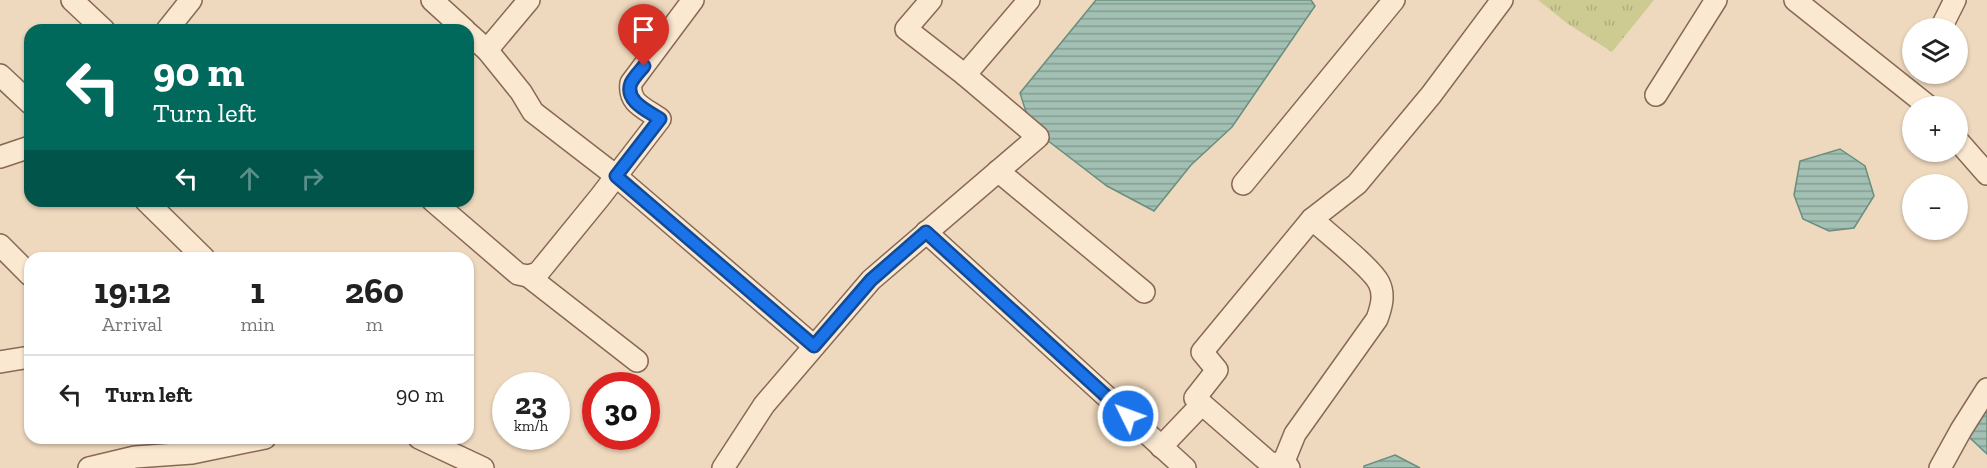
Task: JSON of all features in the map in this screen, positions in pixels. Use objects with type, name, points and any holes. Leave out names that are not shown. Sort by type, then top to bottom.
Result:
[{"type":"street","points":[[72,0],[98,24]]},
{"type":"street","points":[[172,24],[191,0]]},
{"type":"street","points":[[432,0],[458,24]]},
{"type":"street","points":[[487,50],[529,0]]},
{"type":"street","points":[[528,276],[538,273],[660,119],[632,100],[631,83],[693,0]]},
{"type":"street","points":[[723,468],[764,405],[871,280],[1038,137],[906,28],[931,0]]},
{"type":"street","points":[[965,75],[1029,0]]},
{"type":"street","points":[[1244,184],[1394,0]]},
{"type":"street","points":[[1312,219],[1379,283],[1382,307],[1377,319],[1295,434],[1287,464],[1272,465],[1195,398],[1217,370],[1202,352],[1312,219],[1357,184],[1431,95],[1502,0]]},
{"type":"street","points":[[1656,95],[1716,0]]},
{"type":"street","points":[[1795,0],[1915,96]]},
{"type":"street","points":[[1946,18],[1955,0]]},
{"type":"street","points":[[474,38],[487,50],[521,92],[533,112],[616,176],[814,346]]},
{"type":"street","points":[[0,75],[24,97]]},
{"type":"street","points":[[0,156],[24,149]]},
{"type":"street","points":[[1968,152],[1987,174]]},
{"type":"street","points":[[998,171],[1144,292]]},
{"type":"street","points":[[152,207],[198,252]]},
{"type":"street","points":[[440,207],[518,274],[528,276],[637,362]]},
{"type":"street","points":[[926,232],[1185,468]]},
{"type":"street","points":[[0,245],[24,269]]},
{"type":"street","points":[[0,362],[24,358]]},
{"type":"street","points":[[1940,468],[1987,389]]},
{"type":"street","points":[[1161,447],[1202,404]]},
{"type":"street","points":[[89,468],[135,457],[192,453],[236,444]]},
{"type":"street","points":[[432,444],[483,468]]},
{"type":"green space","points":[[1538,0],[1654,0],[1612,52],[1568,24]]},
{"type":"shaded area","points":[[1096,0],[1311,0],[1315,6],[1232,127],[1191,165],[1154,211],[1107,186],[1047,140],[1026,112],[1020,93]]},
{"type":"shaded area","points":[[1840,149],[1865,166],[1874,196],[1854,228],[1829,231],[1803,219],[1794,195],[1800,161]]},
{"type":"shaded area","points":[[1983,409],[1987,413],[1987,454],[1968,436]]},
{"type":"shaded area","points":[[1395,455],[1420,468],[1364,468],[1364,466]]},
{"type":"route","points":[[644,66],[631,83],[632,100],[660,119],[616,176],[814,346],[871,280],[926,232],[1128,416]]}]
